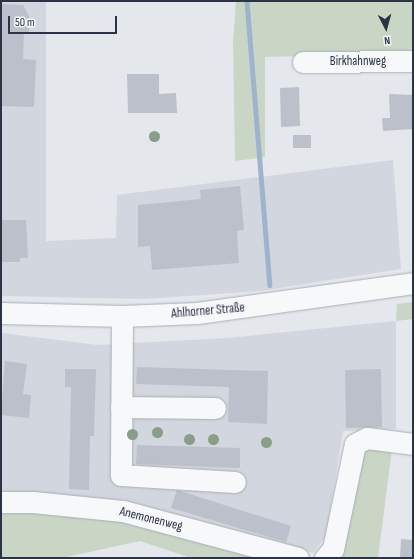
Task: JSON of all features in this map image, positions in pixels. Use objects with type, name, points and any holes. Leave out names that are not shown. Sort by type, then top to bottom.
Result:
[{"type":"street","name":"Birkhahnweg","points":[[303,62],[413,61]]},
{"type":"street","name":"Ahlhorner Straße","points":[[1,313],[122,316],[196,313],[413,284]]},
{"type":"street","points":[[122,316],[121,475],[235,482]]},
{"type":"street","points":[[121,407],[215,408]]},
{"type":"street","points":[[324,558],[333,549],[355,444],[367,438],[413,444]]},
{"type":"street","name":"Anemonenweg","points":[[1,502],[33,502],[122,511],[298,558]]},
{"type":"shaded area","points":[[1,1],[46,1],[46,241],[116,238],[117,195],[393,160],[401,269],[260,291],[145,299],[1,296]]},
{"type":"shaded area","points":[[396,321],[396,429],[343,431],[326,536],[313,553],[122,502],[1,491],[1,333],[98,345],[228,338]]},
{"type":"green space","points":[[236,1],[413,1],[413,53],[265,57],[265,157],[235,161],[233,43]]},
{"type":"green space","points":[[413,302],[413,319],[396,321],[397,304]]},
{"type":"green space","points":[[356,446],[392,449],[378,558],[333,558]]},
{"type":"green space","points":[[1,509],[131,517],[269,558],[191,558],[140,541],[62,558],[1,558]]},
{"type":"building","points":[[1,4],[23,5],[29,16],[29,32],[24,32],[23,59],[36,60],[34,107],[1,106]]},
{"type":"building","points":[[127,74],[159,74],[159,94],[176,93],[177,113],[128,113]]},
{"type":"building","points":[[299,87],[300,126],[281,127],[280,88]]},
{"type":"building","points":[[389,94],[413,95],[413,129],[383,131],[382,118],[390,118]]},
{"type":"building","points":[[293,135],[311,135],[311,148],[293,148]]},
{"type":"building","points":[[240,186],[244,230],[237,231],[239,263],[152,270],[150,246],[138,247],[138,205],[201,199],[200,190]]},
{"type":"building","points":[[1,220],[26,220],[28,258],[20,258],[20,262],[1,262]]},
{"type":"building","points":[[5,361],[27,364],[23,394],[31,395],[29,418],[1,415]]},
{"type":"building","points":[[137,367],[268,371],[267,424],[228,422],[229,387],[136,384]]},
{"type":"building","points":[[65,369],[96,369],[94,436],[90,436],[89,490],[69,489],[71,387],[65,387]]},
{"type":"building","points":[[381,369],[382,427],[346,428],[345,370]]},
{"type":"building","points":[[137,445],[240,448],[240,468],[136,464]]},
{"type":"building","points":[[177,490],[291,526],[286,542],[171,508]]},
{"type":"building","points":[[401,539],[413,540],[413,558],[400,558]]},
{"type":"waterway","points":[[247,1],[270,285]]}]
